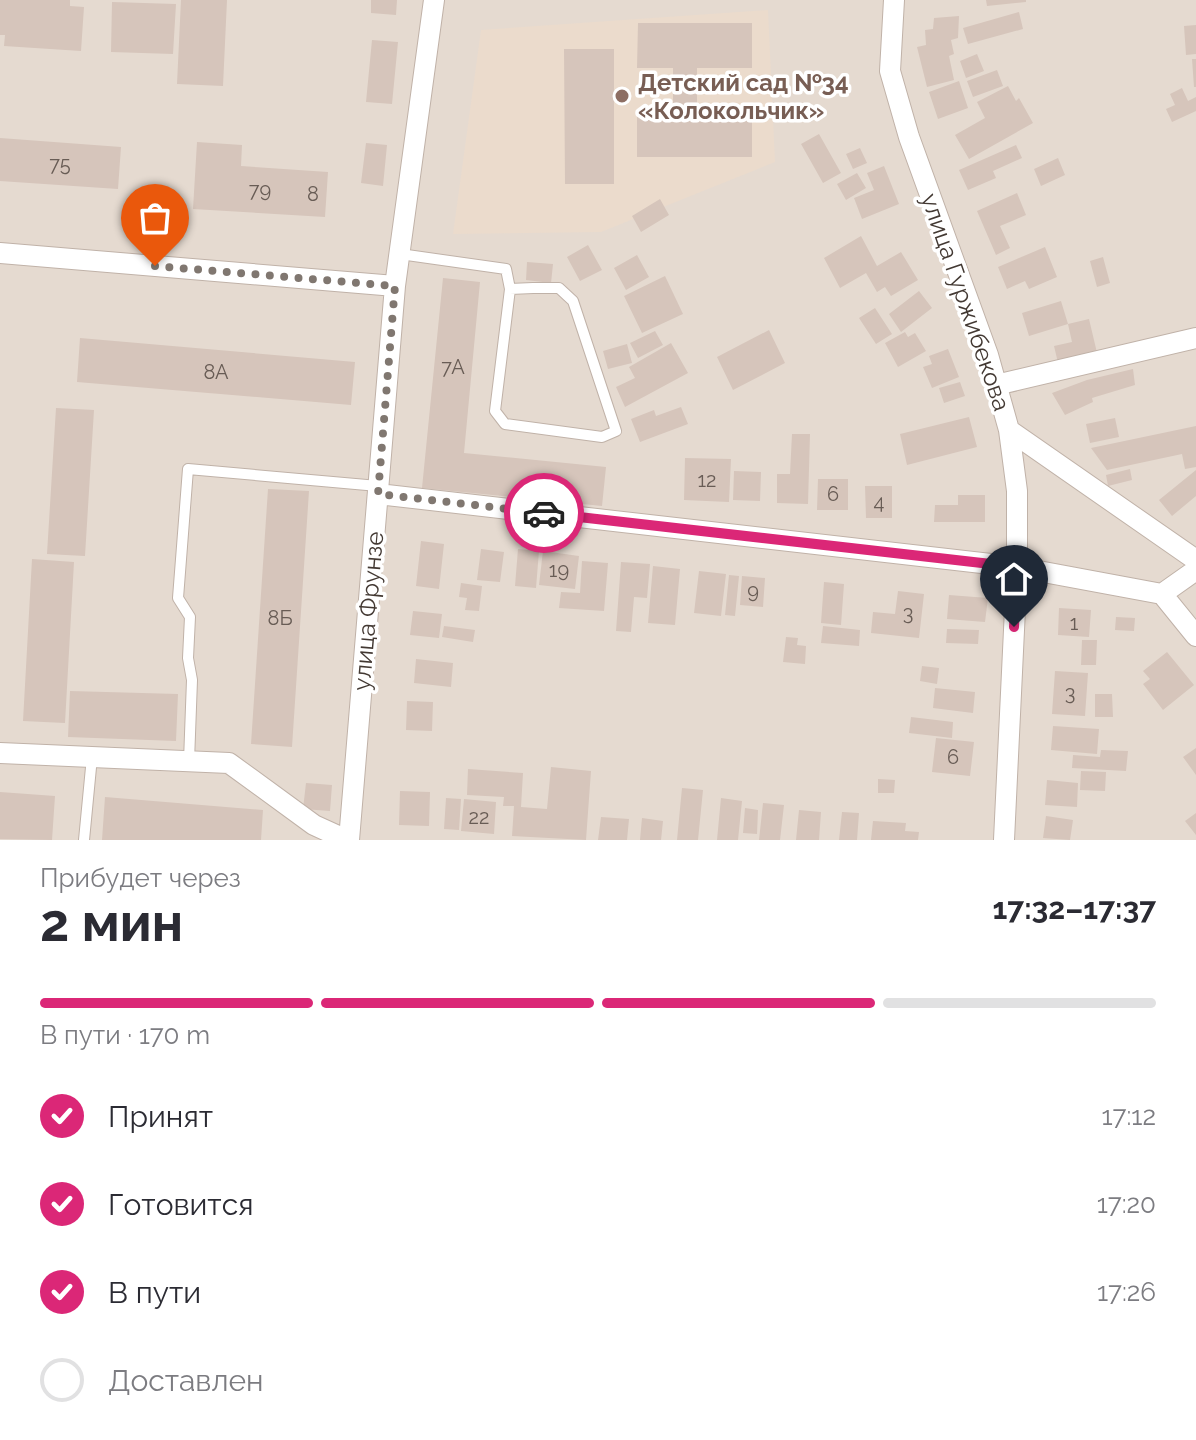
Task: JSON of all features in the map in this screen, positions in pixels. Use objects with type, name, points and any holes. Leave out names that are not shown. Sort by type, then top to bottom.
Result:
[{"type":"street","name":"улица Фрунзе","points":[[348,840],[395,286],[434,0]]},
{"type":"street","name":"улица Гуржибекова","points":[[894,0],[890,71],[909,137],[1009,430],[1196,560]]},
{"type":"street","points":[[0,253],[395,286]]},
{"type":"street","points":[[996,385],[1196,338]]},
{"type":"street","points":[[1004,840],[1017,567],[1017,491],[1009,430]]},
{"type":"street","points":[[378,490],[1017,567],[1162,594],[1196,636]]},
{"type":"street","points":[[1162,594],[1196,570]]},
{"type":"street","points":[[0,753],[229,763],[314,825],[348,840]]},
{"type":"lane","points":[[400,254],[506,269],[510,289],[495,411],[505,424],[602,437],[616,431],[573,301],[559,288],[510,289]]},
{"type":"lane","points":[[189,761],[192,680],[188,658],[190,617],[178,598],[188,469],[378,490]]},
{"type":"lane","points":[[84,840],[92,757]]},
{"type":"shaded area","points":[[0,0],[1196,0],[1196,840],[0,840]]},
{"type":"shaded area","name":"Детский сад №34 «Колокольчик»","points":[[768,10],[775,162],[601,232],[453,234],[481,30]]},
{"type":"building","points":[[0,0],[70,0],[70,6],[84,7],[81,51],[4,46],[5,35],[0,35]]},
{"type":"building","points":[[181,0],[227,0],[223,86],[177,84]]},
{"type":"building","points":[[371,0],[397,0],[396,15],[371,13]]},
{"type":"building","points":[[986,0],[1026,0],[1026,2],[987,6]]},
{"type":"building","points":[[112,2],[176,4],[173,54],[111,52]]},
{"type":"building","points":[[1019,12],[1023,29],[968,44],[963,28]]},
{"type":"building","points":[[959,16],[958,38],[951,40],[954,54],[949,56],[954,80],[927,87],[917,47],[926,45],[925,30],[933,29],[934,18]]},
{"type":"building","points":[[638,23],[752,23],[752,68],[697,68],[697,116],[752,116],[752,157],[637,157],[637,116],[673,116],[673,68],[637,68]]},
{"type":"building","points":[[1196,25],[1196,54],[1186,55],[1184,26]]},
{"type":"building","points":[[372,40],[398,42],[392,104],[366,102]]},
{"type":"building","points":[[564,49],[614,49],[614,184],[565,184]]},
{"type":"building","points":[[977,54],[984,71],[966,78],[960,61]]},
{"type":"building","points":[[1192,59],[1196,59],[1196,87],[1194,87]]},
{"type":"building","points":[[997,70],[1003,86],[973,97],[967,81]]},
{"type":"building","points":[[959,81],[968,108],[938,119],[929,92]]},
{"type":"building","points":[[1008,86],[1033,123],[969,159],[955,135],[985,118],[977,102]]},
{"type":"building","points":[[1182,88],[1188,101],[1196,97],[1196,111],[1172,122],[1166,109],[1175,105],[1170,94]]},
{"type":"building","points":[[819,134],[841,173],[823,183],[801,144]]},
{"type":"building","points":[[0,138],[121,147],[118,189],[0,181]]},
{"type":"building","points":[[197,142],[242,145],[241,166],[328,172],[325,217],[193,209]]},
{"type":"building","points":[[366,143],[387,145],[383,186],[361,183]]},
{"type":"building","points":[[1016,145],[1022,158],[993,171],[996,178],[968,190],[959,170]]},
{"type":"building","points":[[860,148],[867,163],[853,169],[846,154]]},
{"type":"building","points":[[1058,158],[1065,175],[1041,186],[1034,169]]},
{"type":"building","points":[[884,166],[899,204],[862,219],[854,198],[874,190],[867,173]]},
{"type":"building","points":[[857,173],[866,188],[846,200],[837,184]]},
{"type":"building","points":[[1017,193],[1026,215],[1000,226],[1010,248],[996,255],[977,211]]},
{"type":"building","points":[[660,199],[669,215],[641,232],[632,216]]},
{"type":"building","points":[[861,236],[877,266],[901,252],[918,280],[891,296],[885,287],[877,292],[866,273],[840,288],[824,258]]},
{"type":"building","points":[[588,245],[602,270],[580,281],[567,257]]},
{"type":"building","points":[[1045,247],[1057,277],[1029,289],[1025,281],[1007,289],[998,267]]},
{"type":"building","points":[[637,255],[649,277],[626,290],[614,268]]},
{"type":"building","points":[[1103,257],[1110,283],[1097,287],[1090,261]]},
{"type":"building","points":[[527,262],[553,264],[551,283],[526,280]]},
{"type":"building","points":[[665,276],[683,314],[642,333],[624,296]]},
{"type":"building","points":[[443,278],[480,282],[464,453],[606,467],[602,506],[422,488]]},
{"type":"building","points":[[919,291],[932,308],[901,332],[889,314]]},
{"type":"building","points":[[1061,301],[1068,324],[1029,336],[1022,313]]},
{"type":"building","points":[[875,308],[892,334],[876,344],[859,318]]},
{"type":"building","points":[[1089,319],[1098,357],[1059,367],[1054,346],[1072,342],[1068,324]]},
{"type":"building","points":[[769,330],[785,363],[733,390],[717,357]]},
{"type":"building","points":[[655,331],[663,345],[638,358],[630,343]]},
{"type":"building","points":[[905,332],[908,337],[915,333],[926,351],[898,367],[885,343]]},
{"type":"building","points":[[80,338],[355,362],[351,405],[77,382]]},
{"type":"building","points":[[671,343],[688,373],[625,407],[616,387],[635,378],[629,367]]},
{"type":"building","points":[[627,344],[632,363],[608,369],[603,351]]},
{"type":"building","points":[[948,349],[959,377],[932,388],[923,367],[932,364],[929,356]]},
{"type":"building","points":[[1133,369],[1135,385],[1092,398],[1093,402],[1065,415],[1052,393],[1087,380]]},
{"type":"building","points":[[960,382],[965,396],[944,403],[939,388]]},
{"type":"building","points":[[681,407],[688,424],[640,442],[631,419],[654,410],[656,416]]},
{"type":"building","points":[[56,408],[94,410],[85,556],[47,554]]},
{"type":"building","points":[[969,417],[977,447],[907,465],[900,434]]},
{"type":"building","points":[[1115,418],[1119,437],[1090,443],[1086,424]]},
{"type":"building","points":[[1196,426],[1196,467],[1185,469],[1182,454],[1107,470],[1091,448]]},
{"type":"building","points":[[792,434],[810,434],[808,504],[777,503],[777,474],[790,474]]},
{"type":"building","points":[[685,458],[731,459],[729,502],[684,500]]},
{"type":"building","points":[[1130,469],[1132,480],[1108,486],[1106,475]]},
{"type":"building","points":[[1196,470],[1196,496],[1172,516],[1159,500]]},
{"type":"building","points":[[734,471],[761,472],[760,501],[733,500]]},
{"type":"building","points":[[818,479],[848,479],[848,510],[817,510]]},
{"type":"building","points":[[865,486],[892,486],[892,518],[866,518]]},
{"type":"building","points":[[268,489],[309,491],[292,747],[251,744]]},
{"type":"building","points":[[958,495],[985,495],[985,522],[934,522],[935,505],[958,505]]},
{"type":"building","points":[[421,541],[444,544],[439,589],[416,586]]},
{"type":"building","points":[[481,549],[504,552],[500,582],[477,580]]},
{"type":"building","points":[[518,549],[539,551],[536,588],[515,586]]},
{"type":"building","points":[[543,551],[579,556],[575,589],[539,585]]},
{"type":"building","points":[[32,559],[74,562],[65,723],[23,721]]},
{"type":"building","points":[[582,561],[608,563],[604,611],[559,608],[561,592],[580,593]]},
{"type":"building","points":[[621,562],[650,564],[647,598],[634,597],[631,632],[616,631]]},
{"type":"building","points":[[653,566],[680,569],[675,625],[648,623]]},
{"type":"building","points":[[699,571],[726,574],[721,616],[694,613]]},
{"type":"building","points":[[729,575],[739,576],[735,616],[725,615]]},
{"type":"building","points":[[742,576],[765,578],[763,607],[740,605]]},
{"type":"building","points":[[824,582],[844,584],[841,625],[821,623]]},
{"type":"building","points":[[461,583],[482,586],[479,611],[465,610],[467,598],[459,597]]},
{"type":"building","points":[[898,591],[924,594],[919,638],[871,633],[873,612],[895,614]]},
{"type":"building","points":[[949,595],[988,598],[985,622],[947,619]]},
{"type":"building","points":[[1059,608],[1091,610],[1089,637],[1058,635]]},
{"type":"building","points":[[413,611],[442,614],[439,638],[410,635]]},
{"type":"building","points":[[1116,617],[1135,618],[1134,631],[1115,630]]},
{"type":"building","points":[[444,626],[475,630],[473,642],[442,637]]},
{"type":"building","points":[[823,626],[860,630],[859,646],[821,643]]},
{"type":"building","points":[[947,629],[979,630],[978,644],[946,643]]},
{"type":"building","points":[[786,637],[798,638],[797,645],[806,646],[805,664],[783,662]]},
{"type":"building","points":[[1082,640],[1097,640],[1096,665],[1081,665]]},
{"type":"building","points":[[1167,652],[1194,685],[1163,710],[1143,684],[1150,679],[1143,671]]},
{"type":"building","points":[[416,659],[453,663],[451,687],[414,683]]},
{"type":"building","points":[[922,666],[939,668],[937,684],[920,681]]},
{"type":"building","points":[[1055,671],[1088,673],[1085,716],[1052,714]]},
{"type":"building","points":[[935,688],[975,692],[973,713],[933,708]]},
{"type":"building","points":[[70,691],[178,694],[176,741],[68,737]]},
{"type":"building","points":[[1095,694],[1112,694],[1113,717],[1095,717]]},
{"type":"building","points":[[407,701],[433,702],[432,731],[406,730]]},
{"type":"building","points":[[911,717],[953,722],[952,738],[909,733]]},
{"type":"building","points":[[1053,726],[1099,729],[1097,754],[1051,750]]},
{"type":"building","points":[[936,738],[974,742],[970,776],[932,772]]},
{"type":"building","points":[[1196,748],[1196,775],[1183,757]]},
{"type":"building","points":[[1101,750],[1128,751],[1126,771],[1072,768],[1073,755],[1100,757]]},
{"type":"building","points":[[551,767],[591,771],[586,840],[512,836],[514,806],[503,806],[504,797],[467,795],[468,769],[523,773],[521,807],[547,809]]},
{"type":"building","points":[[1081,771],[1106,772],[1105,791],[1080,790]]},
{"type":"building","points":[[878,779],[895,780],[894,793],[878,793]]},
{"type":"building","points":[[1047,780],[1078,783],[1077,807],[1045,805]]},
{"type":"building","points":[[306,783],[332,785],[330,811],[303,809]]},
{"type":"building","points":[[682,788],[703,790],[698,840],[677,840]]},
{"type":"building","points":[[400,791],[430,792],[429,826],[399,825]]},
{"type":"building","points":[[0,792],[55,796],[52,840],[0,839]]},
{"type":"building","points":[[105,797],[263,810],[261,840],[102,840]]},
{"type":"building","points":[[446,798],[461,799],[459,830],[444,829]]},
{"type":"building","points":[[721,798],[742,801],[738,840],[717,840]]},
{"type":"building","points":[[464,799],[496,802],[494,834],[461,831]]},
{"type":"building","points":[[763,803],[784,805],[780,840],[759,840]]},
{"type":"building","points":[[745,808],[758,810],[757,834],[743,833]]},
{"type":"building","points":[[799,810],[821,812],[819,840],[796,840]]},
{"type":"building","points":[[842,812],[859,813],[857,840],[839,840]]},
{"type":"building","points":[[1196,813],[1196,835],[1185,821]]},
{"type":"building","points":[[1046,816],[1073,820],[1070,840],[1043,838]]},
{"type":"building","points":[[601,817],[629,819],[627,840],[598,840]]},
{"type":"building","points":[[642,818],[663,821],[661,840],[640,840]]},
{"type":"building","points":[[873,821],[906,823],[905,831],[919,832],[918,840],[871,840]]},
{"type":"way so far","points":[[155,266],[395,286],[378,494],[544,513]]},
{"type":"place","name":"Детский сад №34 «Колокольчик»","points":[[622,96]]},
{"type":"route","points":[[544,513],[1017,567],[1014,627]]}]
